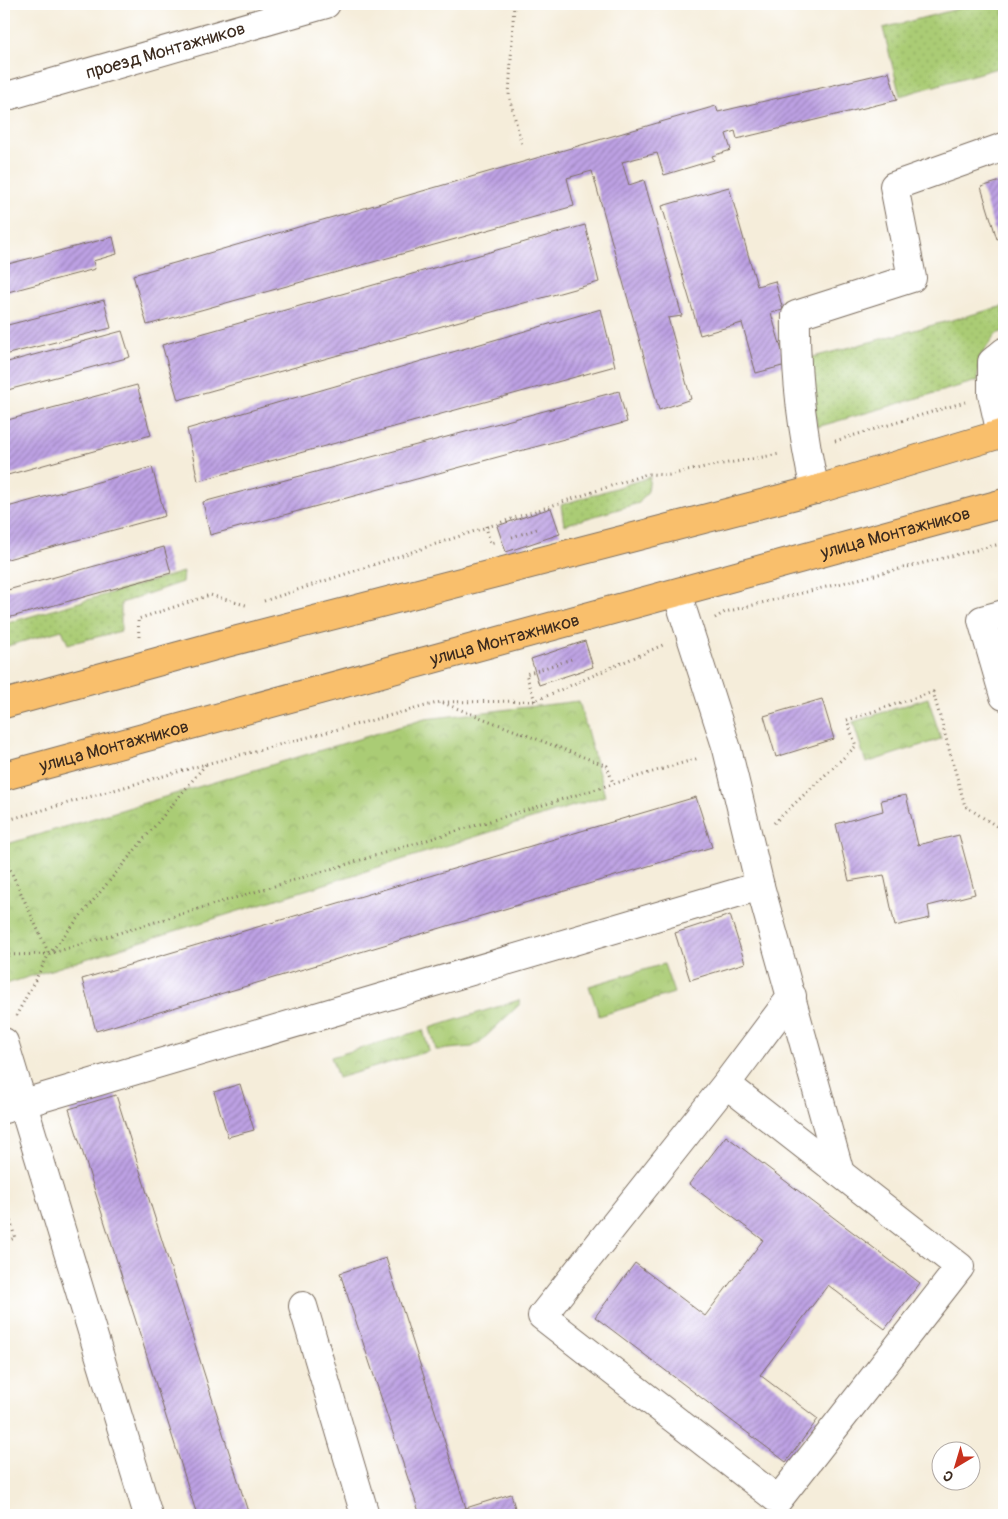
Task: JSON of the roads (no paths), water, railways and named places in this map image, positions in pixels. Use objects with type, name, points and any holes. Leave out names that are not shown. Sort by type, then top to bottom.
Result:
[{"type":"main road","points":[[4,704],[815,490],[1003,434]]},
{"type":"main road","name":"улица Монтажников","points":[[4,776],[1004,503]]},
{"type":"street","name":"проезд Монтажников","points":[[4,97],[326,4]]},
{"type":"street","points":[[815,490],[806,449],[795,358],[796,315],[912,278],[894,186],[1004,147]]},
{"type":"street","points":[[1003,434],[992,394],[992,362],[1004,352]]},
{"type":"street","points":[[677,593],[727,749],[760,886],[840,1173]]},
{"type":"street","points":[[1004,614],[982,620],[1004,696]]},
{"type":"street","points":[[14,1106],[760,886]]},
{"type":"street","points":[[726,1084],[960,1267],[778,1500],[542,1316],[726,1084],[792,996]]},
{"type":"street","points":[[8,1032],[14,1106],[148,1515]]},
{"type":"street","points":[[303,1306],[365,1515]]}]
